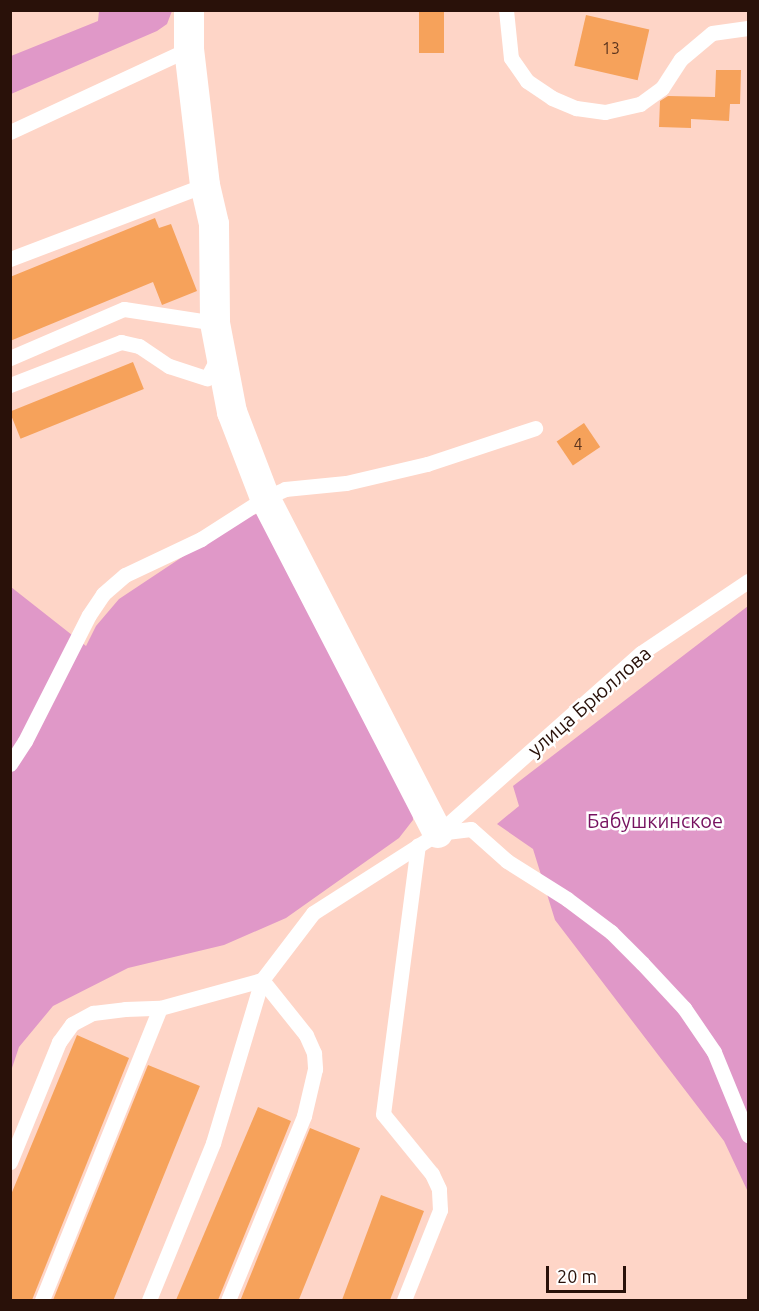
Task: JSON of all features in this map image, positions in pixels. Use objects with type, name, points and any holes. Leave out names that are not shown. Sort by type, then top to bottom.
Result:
[{"type":"street","points":[[189,10],[189,49],[205,185],[214,224],[215,323],[232,412],[265,498],[428,839]]},
{"type":"lane","points":[[506,10],[511,58],[527,81],[552,98],[576,108],[605,112],[640,104],[662,88],[681,59],[696,43],[712,33],[748,28]]},
{"type":"lane","points":[[10,132],[189,49]]},
{"type":"lane","points":[[10,259],[205,185]]},
{"type":"lane","points":[[10,358],[124,309],[215,323]]},
{"type":"lane","points":[[10,385],[121,342],[139,345],[169,366],[207,378],[220,354]]},
{"type":"lane","points":[[10,764],[89,615],[103,594],[125,575],[201,539],[265,498],[285,489],[346,483],[428,464],[535,428]]},
{"type":"lane","name":"улица Брюллова","points":[[149,1300],[213,1143],[262,980],[296,932],[313,913],[428,839],[641,653],[748,581]]},
{"type":"lane","points":[[404,1300],[440,1210],[439,1189],[432,1174],[383,1114],[428,839],[471,829],[507,861],[567,899],[610,932],[684,1008],[714,1052],[748,1135]]},
{"type":"lane","points":[[10,1162],[59,1042],[72,1024],[93,1013],[125,1008],[160,1008],[262,980],[306,1035],[314,1053],[315,1069],[304,1116],[228,1300]]},
{"type":"lane","points":[[42,1300],[160,1008]]},
{"type":"green space","points":[[99,11],[172,11],[167,24],[157,31],[11,94],[11,56],[98,21]]},
{"type":"green space","points":[[257,514],[412,798],[413,820],[399,838],[286,918],[224,945],[128,968],[53,1006],[19,1047],[11,1071],[11,587],[86,646],[96,626],[119,599],[244,516]]},
{"type":"green space","name":"Бабушкинское","points":[[748,606],[748,1192],[724,1141],[555,920],[533,849],[497,824],[519,806],[513,786]]},
{"type":"building","points":[[419,10],[444,10],[444,53],[419,53]]},
{"type":"building","points":[[586,15],[649,30],[638,80],[574,66]]},
{"type":"building","points":[[716,70],[741,70],[740,104],[730,104],[729,121],[691,119],[691,128],[659,127],[660,101],[668,96],[715,97]]},
{"type":"building","points":[[155,218],[159,228],[171,224],[197,291],[162,305],[153,282],[10,341],[10,277]]},
{"type":"building","points":[[133,362],[144,389],[21,439],[10,412]]},
{"type":"building","points":[[584,423],[600,447],[573,465],[557,441]]},
{"type":"building","points":[[77,1035],[129,1058],[32,1300],[10,1300],[10,1197]]},
{"type":"building","points":[[148,1065],[200,1086],[113,1300],[53,1300]]},
{"type":"building","points":[[258,1107],[291,1121],[218,1300],[176,1300]]},
{"type":"building","points":[[310,1128],[360,1148],[299,1300],[241,1300]]},
{"type":"building","points":[[381,1195],[424,1211],[390,1300],[342,1300]]}]
